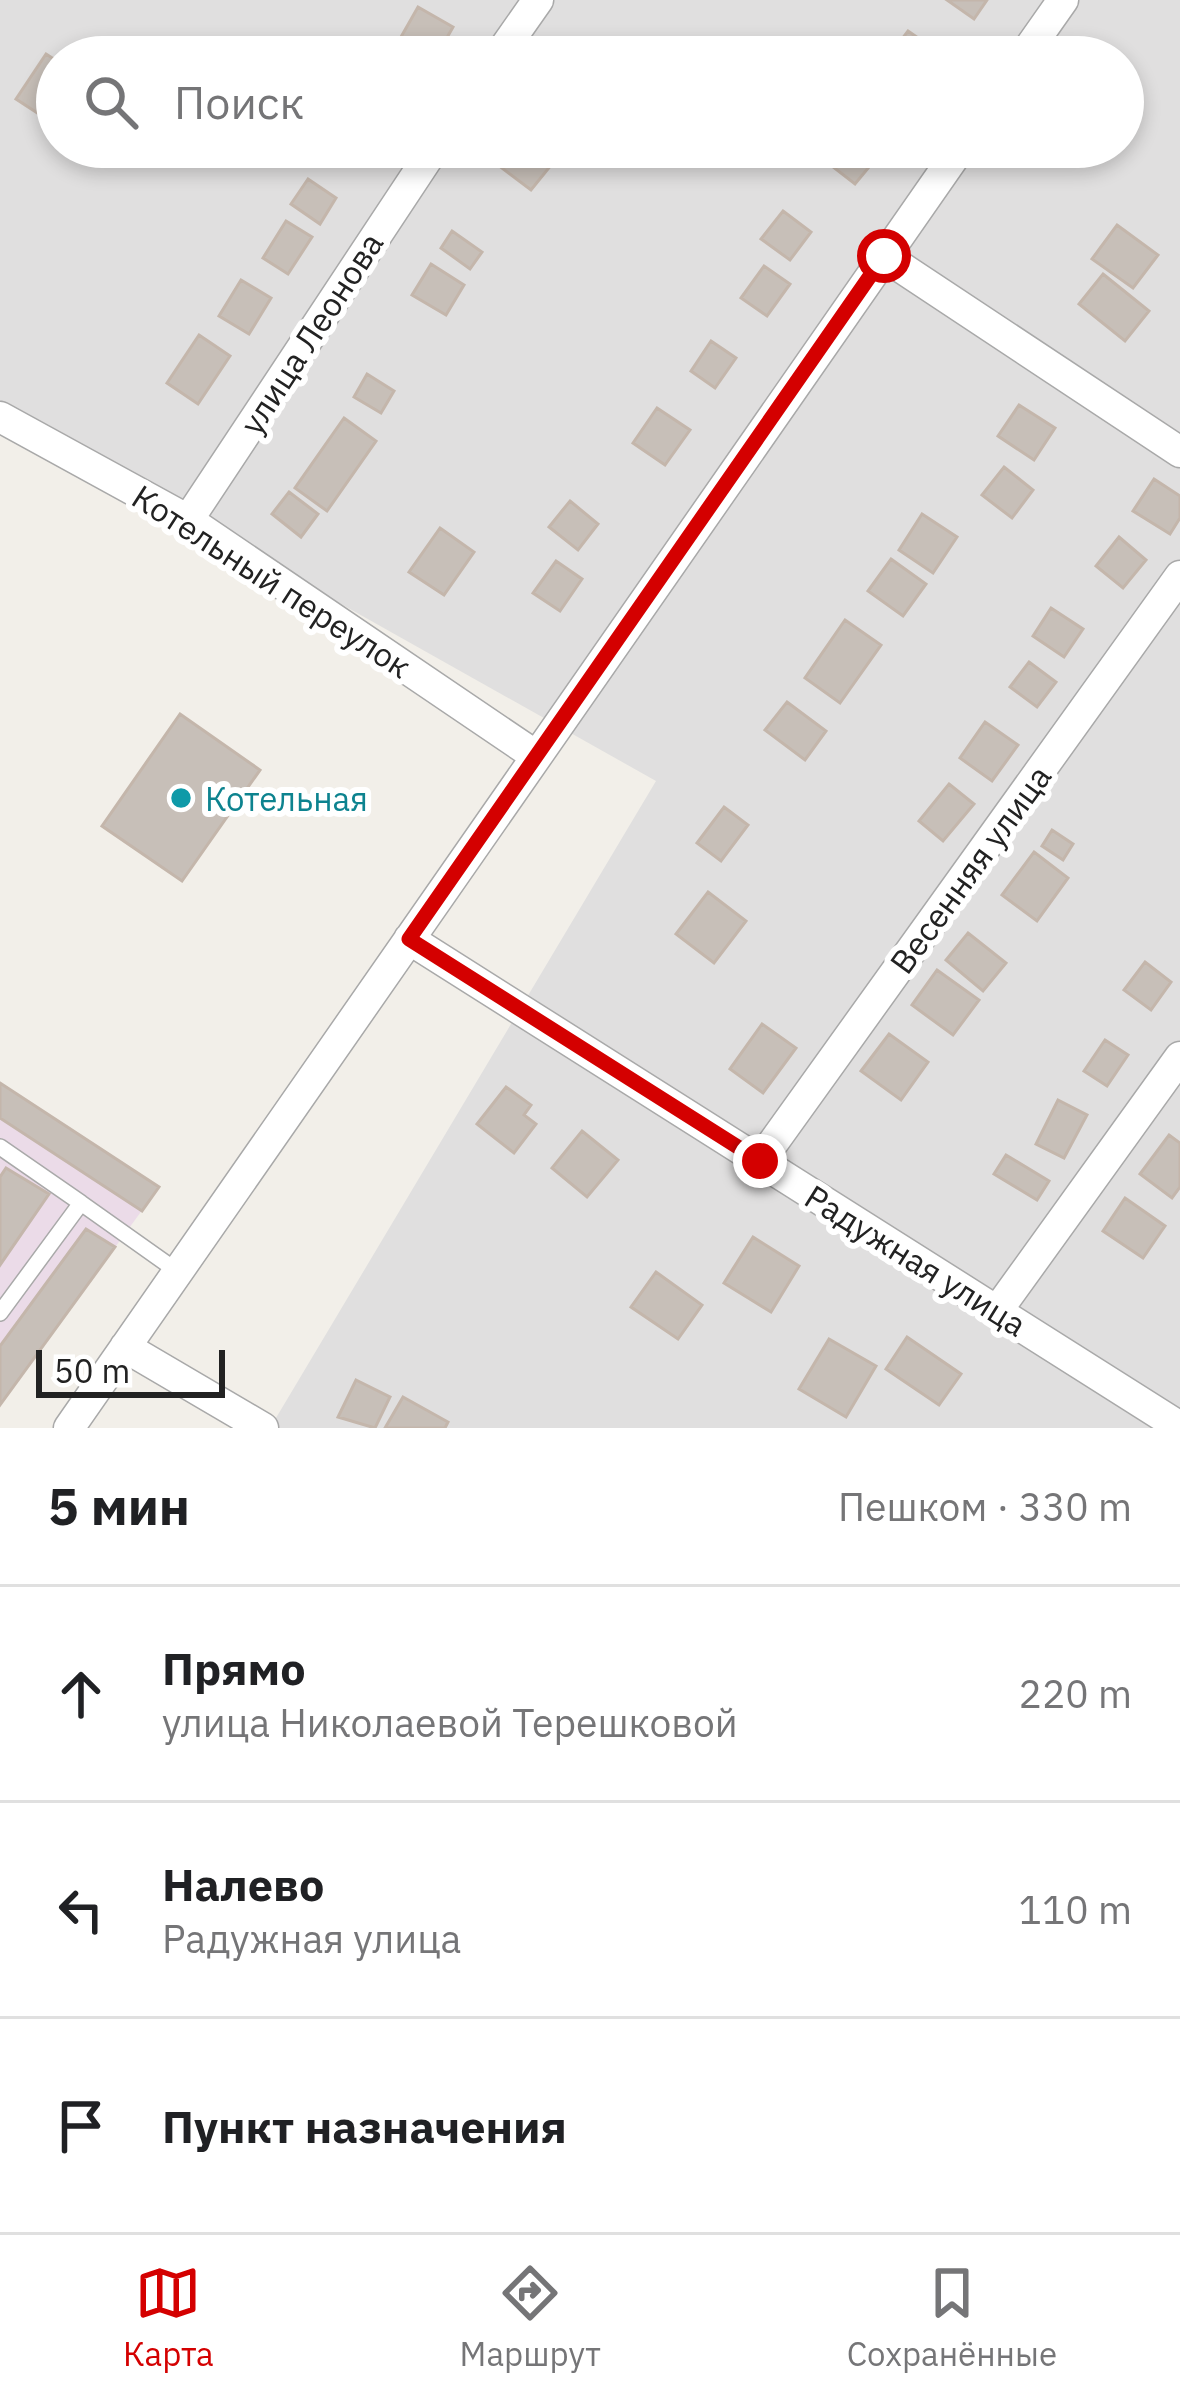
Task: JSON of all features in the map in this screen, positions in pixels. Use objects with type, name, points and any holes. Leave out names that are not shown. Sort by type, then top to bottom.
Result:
[{"type":"street","points":[[513,36],[538,0]]},
{"type":"street","points":[[1038,36],[1063,0]]},
{"type":"street","name":"улица Леонова","points":[[188,520],[421,168]]},
{"type":"street","points":[[69,1428],[946,168]]},
{"type":"street","points":[[884,256],[1180,452]]},
{"type":"street","name":"Котельный переулок","points":[[1,419],[188,520],[536,756]]},
{"type":"street","name":"Весенняя улица","points":[[760,1161],[1180,576]]},
{"type":"street","name":"Радужная улица","points":[[409,939],[1180,1427]]},
{"type":"street","points":[[997,1311],[1180,1057]]},
{"type":"street","points":[[124,1347],[263,1428]]},
{"type":"lane","points":[[0,1147],[177,1271]]},
{"type":"lane","points":[[0,1312],[81,1202]]},
{"type":"shaded area","points":[[0,0],[1180,0],[1180,1428],[270,1428],[656,781],[0,412]]},
{"type":"shaded area","points":[[0,1083],[159,1187],[0,1405]]},
{"type":"building","points":[[947,0],[987,0],[974,19]]},
{"type":"building","points":[[418,7],[453,27],[448,36],[402,36]]},
{"type":"building","points":[[36,69],[36,112],[16,99]]},
{"type":"building","points":[[502,168],[549,168],[531,190]]},
{"type":"building","points":[[834,168],[868,168],[855,184]]},
{"type":"building","points":[[308,179],[336,198],[320,224],[291,204]]},
{"type":"building","points":[[783,211],[811,232],[790,260],[761,239]]},
{"type":"building","points":[[286,221],[312,237],[288,274],[263,258]]},
{"type":"building","points":[[1117,225],[1158,255],[1133,288],[1092,259]]},
{"type":"building","points":[[452,231],[482,252],[470,269],[441,248]]},
{"type":"building","points":[[431,264],[464,285],[446,315],[412,295]]},
{"type":"building","points":[[764,266],[790,284],[767,316],[741,298]]},
{"type":"building","points":[[1103,274],[1149,311],[1125,341],[1079,304]]},
{"type":"building","points":[[241,280],[271,298],[249,334],[219,316]]},
{"type":"building","points":[[199,335],[230,356],[198,404],[167,383]]},
{"type":"building","points":[[711,341],[736,358],[715,388],[691,371]]},
{"type":"building","points":[[367,374],[394,391],[381,413],[354,397]]},
{"type":"building","points":[[1019,405],[1055,428],[1034,460],[998,436]]},
{"type":"building","points":[[657,408],[690,430],[665,465],[633,443]]},
{"type":"building","points":[[344,418],[376,441],[327,511],[295,488]]},
{"type":"building","points":[[1004,467],[1033,490],[1012,518],[982,495]]},
{"type":"building","points":[[1154,479],[1180,496],[1180,518],[1170,534],[1133,511]]},
{"type":"building","points":[[289,492],[318,514],[301,537],[272,514]]},
{"type":"building","points":[[570,501],[598,524],[578,550],[549,527]]},
{"type":"building","points":[[922,514],[957,537],[933,573],[899,550]]},
{"type":"building","points":[[440,528],[474,552],[444,595],[409,572]]},
{"type":"building","points":[[1119,537],[1146,560],[1123,588],[1096,566]]},
{"type":"building","points":[[891,559],[926,584],[903,616],[868,591]]},
{"type":"building","points":[[556,561],[582,579],[560,611],[533,593]]},
{"type":"building","points":[[1051,608],[1083,629],[1064,657],[1033,636]]},
{"type":"building","points":[[845,620],[881,645],[840,703],[805,678]]},
{"type":"building","points":[[1029,662],[1056,682],[1037,707],[1010,687]]},
{"type":"building","points":[[787,702],[826,731],[805,760],[765,730]]},
{"type":"building","name":"Котельная","points":[[180,714],[260,770],[182,881],[102,826]]},
{"type":"building","points":[[985,722],[1018,745],[992,781],[960,758]]},
{"type":"building","points":[[949,784],[974,804],[943,841],[919,821]]},
{"type":"building","points":[[724,807],[748,825],[721,861],[697,843]]},
{"type":"building","points":[[1052,830],[1073,844],[1063,860],[1042,846]]},
{"type":"building","points":[[1034,852],[1068,878],[1037,921],[1002,895]]},
{"type":"building","points":[[708,892],[746,921],[714,963],[676,934]]},
{"type":"building","points":[[968,933],[1006,963],[983,991],[946,960]]},
{"type":"building","points":[[1145,962],[1171,982],[1151,1010],[1124,990]]},
{"type":"building","points":[[937,970],[979,1000],[953,1035],[912,1005]]},
{"type":"building","points":[[762,1024],[796,1048],[763,1093],[730,1069]]},
{"type":"building","points":[[889,1034],[928,1062],[901,1100],[861,1071]]},
{"type":"building","points":[[1105,1040],[1128,1055],[1107,1086],[1084,1071]]},
{"type":"building","points":[[0,1083],[159,1187],[142,1211],[0,1118]]},
{"type":"building","points":[[506,1087],[531,1105],[524,1115],[536,1124],[514,1153],[477,1124]]},
{"type":"building","points":[[1058,1100],[1087,1115],[1064,1158],[1036,1144]]},
{"type":"building","points":[[582,1131],[618,1160],[587,1197],[552,1168]]},
{"type":"building","points":[[1169,1135],[1180,1143],[1180,1187],[1172,1198],[1140,1174]]},
{"type":"building","points":[[1006,1155],[1049,1181],[1037,1200],[994,1174]]},
{"type":"building","points":[[6,1168],[49,1194],[0,1265],[0,1177]]},
{"type":"building","points":[[1125,1198],[1165,1226],[1143,1258],[1103,1231]]},
{"type":"building","points":[[86,1229],[115,1247],[0,1405],[0,1346]]},
{"type":"building","points":[[753,1237],[799,1266],[771,1312],[724,1283]]},
{"type":"building","points":[[656,1272],[702,1305],[678,1339],[631,1307]]},
{"type":"building","points":[[907,1337],[961,1374],[939,1405],[886,1369]]},
{"type":"building","points":[[829,1339],[876,1366],[846,1417],[799,1389]]},
{"type":"building","points":[[356,1380],[390,1397],[375,1428],[338,1417]]},
{"type":"building","points":[[403,1397],[448,1422],[445,1428],[385,1428]]},
{"type":"place","name":"Котельная","points":[[181,798]]},
{"type":"route","points":[[760,1161],[409,939],[884,256]]}]
